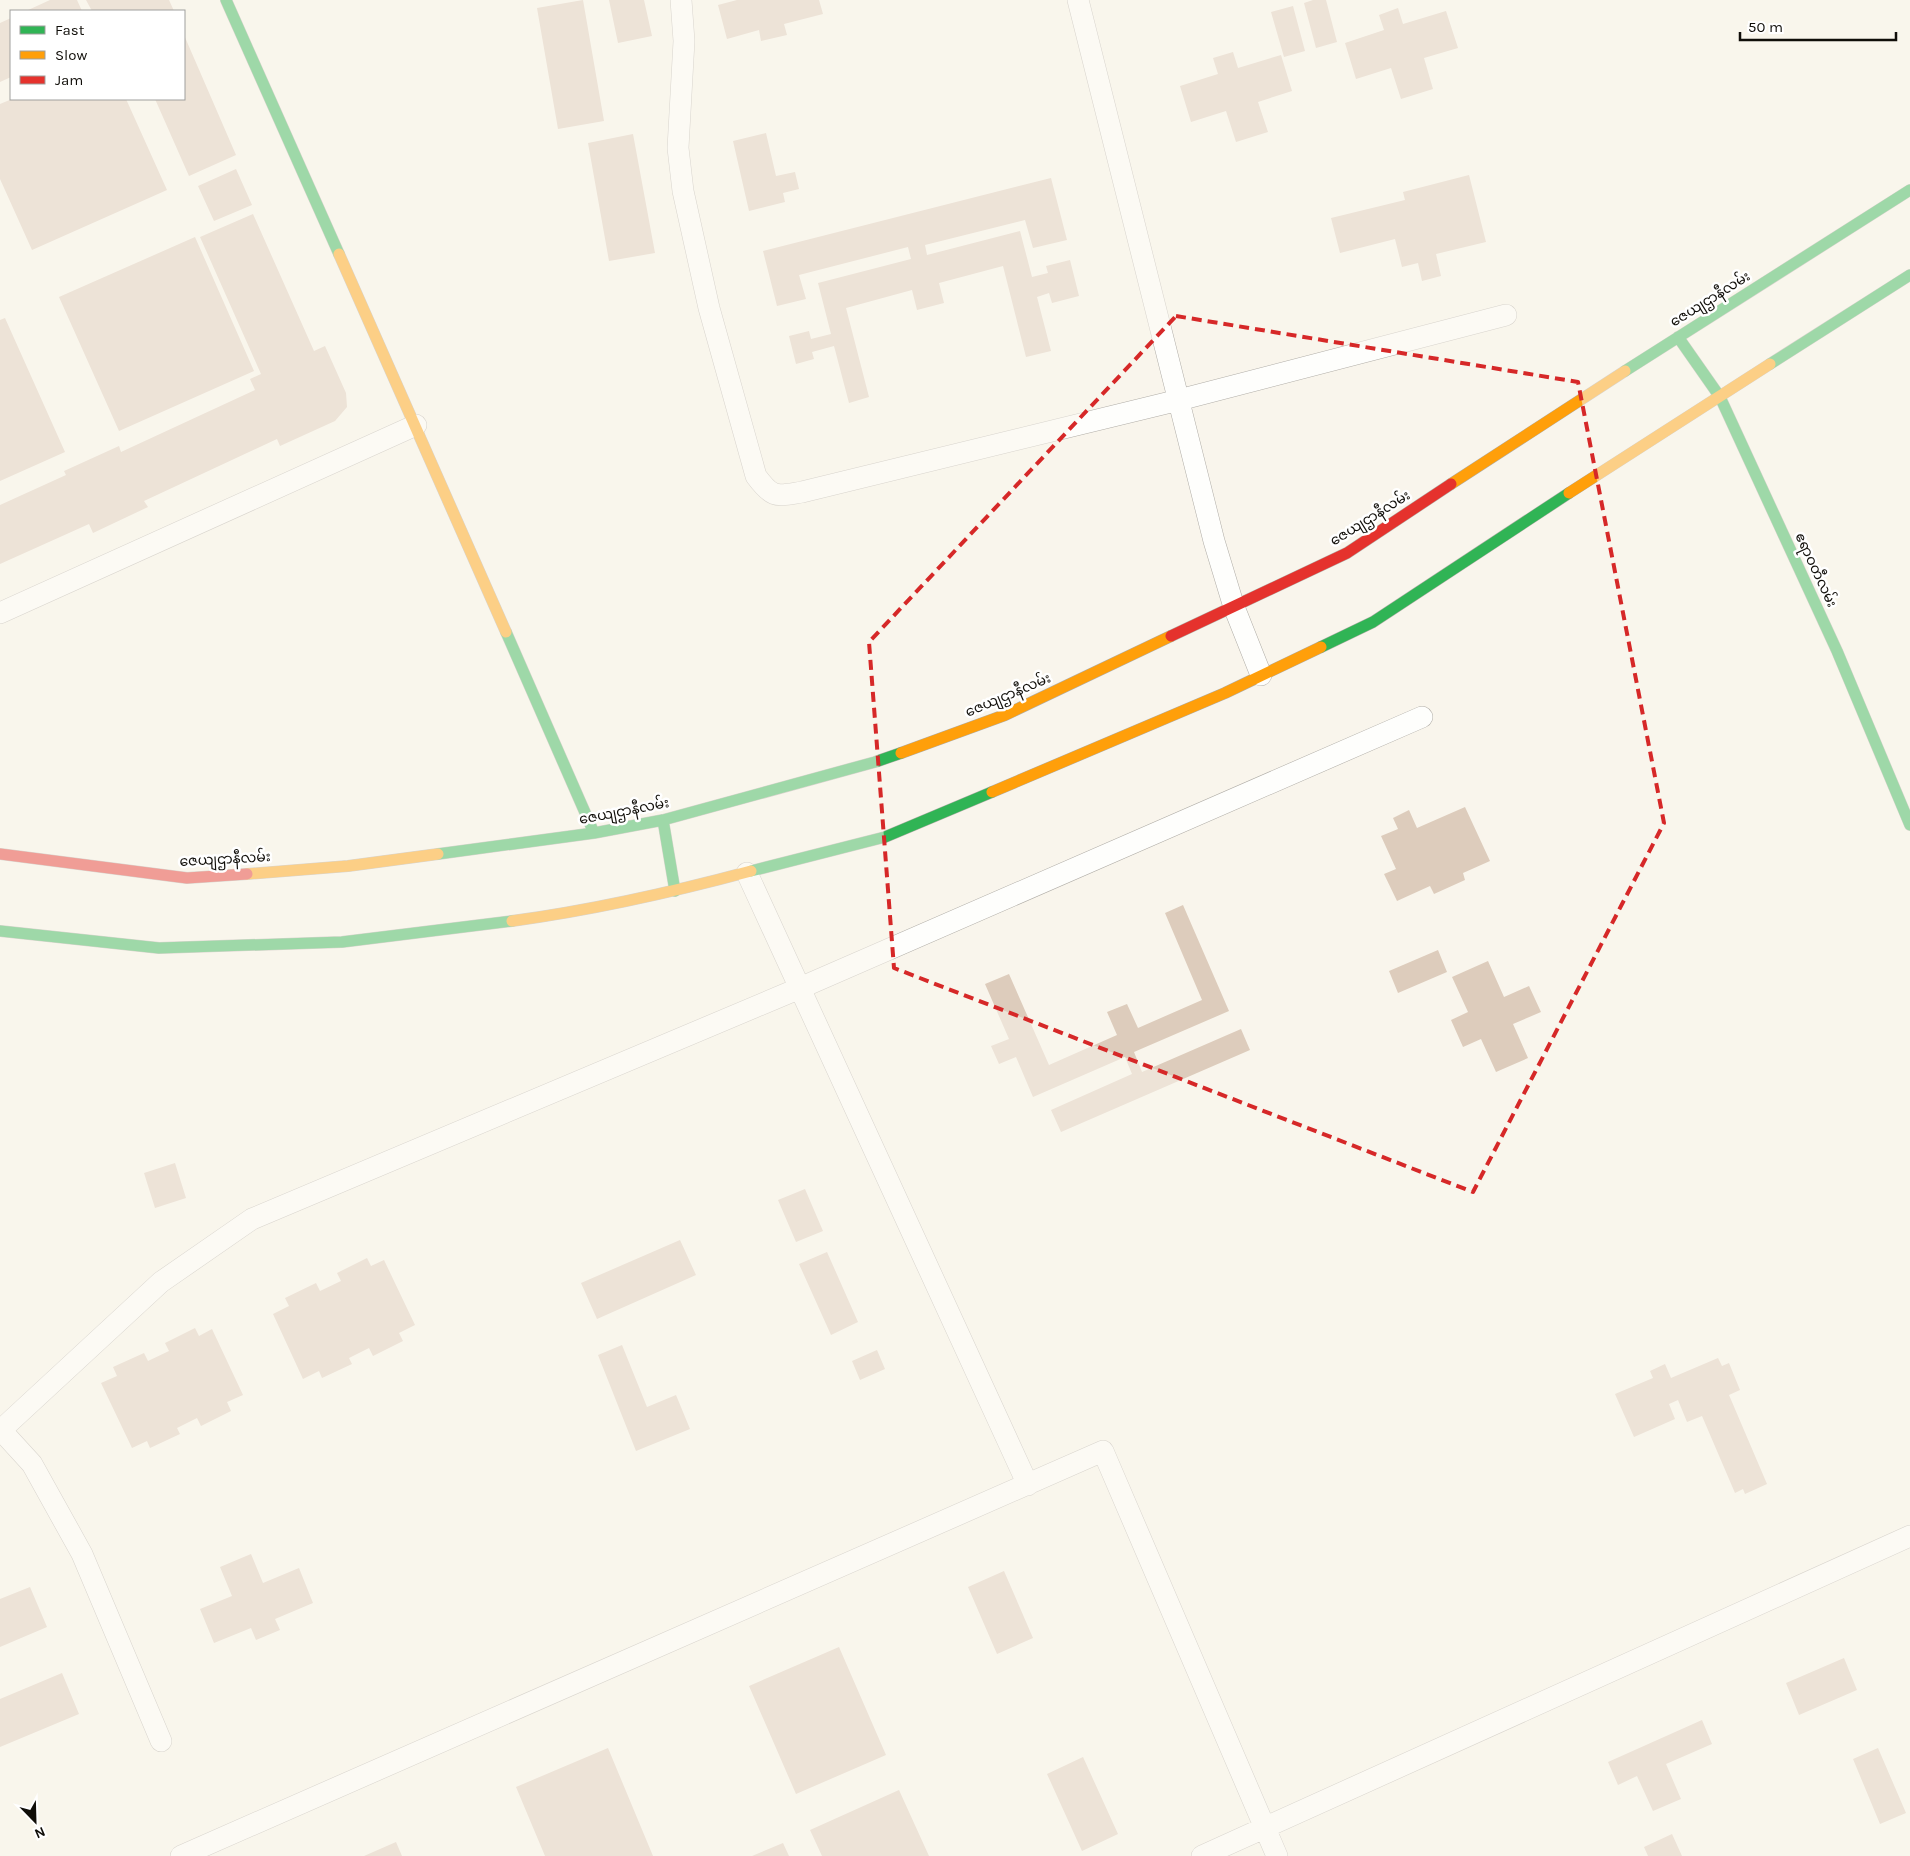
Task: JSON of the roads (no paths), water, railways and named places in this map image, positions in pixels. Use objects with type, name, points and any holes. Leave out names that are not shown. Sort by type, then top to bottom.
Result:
[{"type":"main road","points":[[226,0],[416,425],[594,833]]},
{"type":"main road","name":"ဇေယျဌာနီလမ်း","points":[[0,854],[187,878],[348,866],[594,833],[663,820],[875,762],[1005,716],[1347,553],[1532,430],[1910,190]]},
{"type":"main road","points":[[0,931],[160,948],[342,942],[548,916],[675,891],[885,837],[1216,697],[1373,622],[1579,487],[1910,275]]},
{"type":"main road","name":"ဧရာဝတီလမ်း","points":[[1678,337],[1720,397],[1836,651],[1910,826]]},
{"type":"main road","points":[[663,820],[675,891]]},
{"type":"street","points":[[681,0],[684,41],[678,148],[682,191],[709,308],[756,476],[766,490],[774,494],[802,492],[1178,400],[1506,315]]},
{"type":"street","points":[[1078,0],[1214,541],[1234,607],[1261,676]]},
{"type":"street","points":[[0,613],[416,425]]},
{"type":"street","points":[[161,1741],[82,1554],[32,1464],[0,1429],[161,1282],[252,1219],[800,988],[1422,717]]},
{"type":"street","points":[[747,873],[1028,1485]]},
{"type":"street","points":[[188,1854],[1103,1451],[1277,1856]]},
{"type":"street","points":[[1202,1856],[1910,1536]]}]
